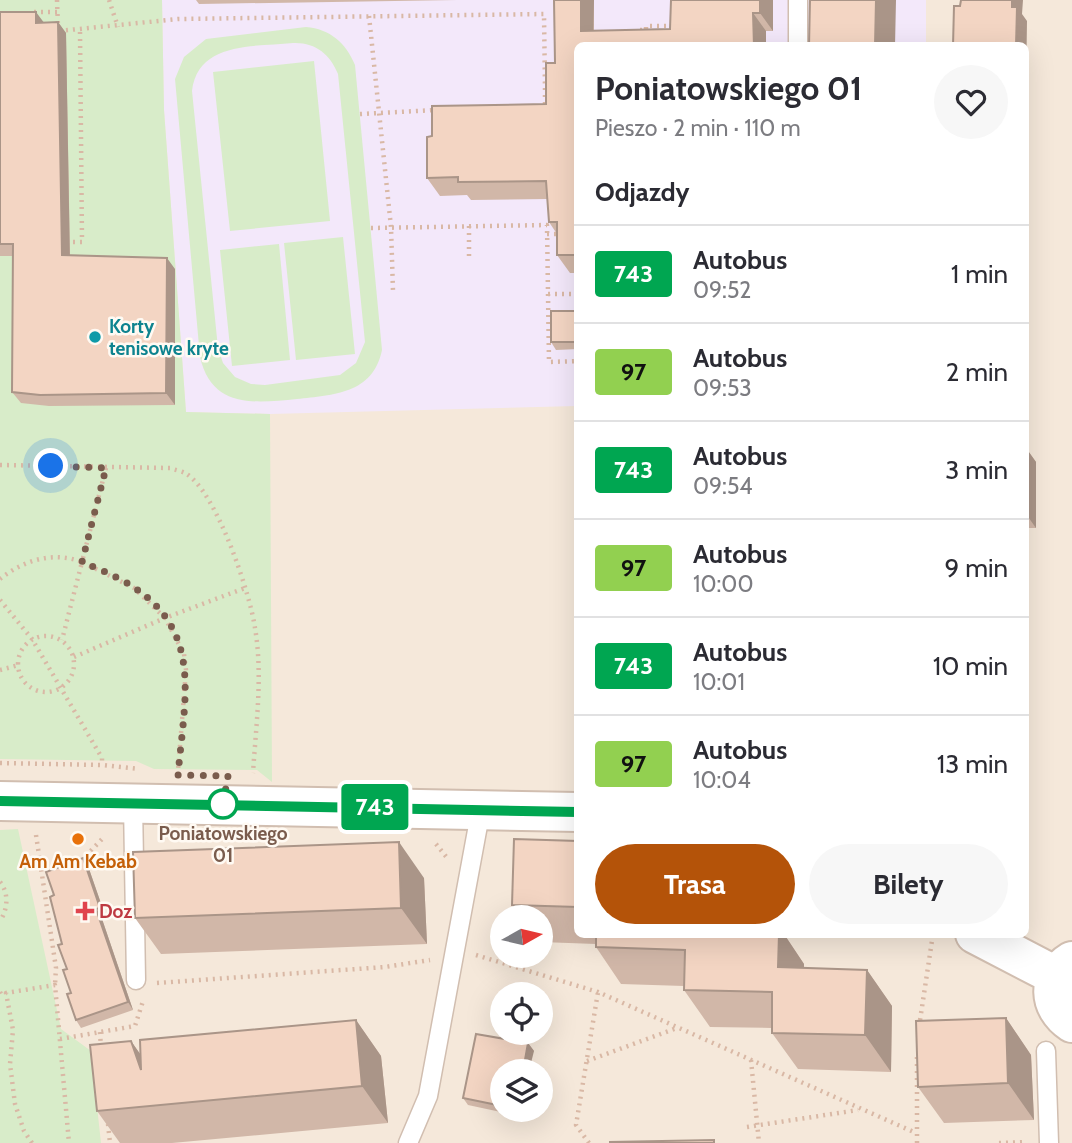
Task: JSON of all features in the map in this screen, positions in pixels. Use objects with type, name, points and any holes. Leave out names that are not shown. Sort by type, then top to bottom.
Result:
[{"type":"street","points":[[0,801],[574,812]]},
{"type":"street","points":[[985,938],[1064,968],[1053,998],[1063,1017],[1072,1023]]},
{"type":"lane","points":[[798,0],[798,42]]},
{"type":"lane","points":[[131,802],[144,984]]},
{"type":"lane","points":[[408,1143],[428,1096],[453,948],[481,809]]},
{"type":"lane","points":[[1046,1051],[1049,1143]]},
{"type":"path","points":[[57,0],[58,33],[178,19],[544,14],[545,108],[531,109]]},
{"type":"path","points":[[109,0],[118,27]]},
{"type":"path","points":[[23,12],[57,12]]},
{"type":"path","points":[[369,16],[391,228],[393,291]]},
{"type":"path","points":[[633,30],[646,30],[646,26],[685,26]]},
{"type":"path","points":[[61,243],[82,242],[79,31]]},
{"type":"path","points":[[545,88],[559,88]]},
{"type":"path","points":[[360,114],[450,110]]},
{"type":"path","points":[[372,228],[547,225],[549,362],[574,361]]},
{"type":"path","points":[[469,226],[469,257]]},
{"type":"path","points":[[547,234],[561,234]]},
{"type":"path","points":[[548,294],[574,294]]},
{"type":"path","points":[[0,465],[170,468],[186,473],[199,485],[216,514],[245,588],[255,628],[258,666],[253,776],[240,776]]},
{"type":"path","points":[[62,640],[106,468]]},
{"type":"path","points":[[0,579],[42,558],[57,556],[82,562],[134,588],[165,618],[184,654],[186,670],[178,775],[190,775]]},
{"type":"path","points":[[74,657],[165,618],[245,588]]},
{"type":"path","points":[[0,600],[32,639],[102,758],[102,765]]},
{"type":"path","points":[[48,634],[62,640],[74,657],[73,672],[60,689],[46,693],[32,690],[22,679],[19,664],[21,649],[32,639],[48,634]]},
{"type":"path","points":[[1,668],[19,664]]},
{"type":"path","points":[[0,763],[131,766],[131,802],[78,865]]},
{"type":"path","points":[[34,823],[56,968],[55,985],[69,1143]]},
{"type":"path","points":[[429,835],[454,867]]},
{"type":"path","points":[[42,876],[54,872]]},
{"type":"path","points":[[0,881],[7,897],[5,913],[0,921]]},
{"type":"path","points":[[919,1035],[922,995],[932,938]]},
{"type":"path","points":[[60,1039],[135,1026],[144,984],[385,967],[441,959],[443,946],[598,992],[916,1133]]},
{"type":"path","points":[[32,1143],[24,1131],[15,1104],[10,1064],[13,1030],[8,1003],[2,993],[55,985]]},
{"type":"path","points":[[589,1143],[576,1125],[598,992]]},
{"type":"path","points":[[0,1006],[8,1003]]},
{"type":"path","points":[[586,1061],[678,1027]]},
{"type":"path","points":[[100,1032],[102,1060]]},
{"type":"path","points":[[916,1143],[918,1049]]},
{"type":"path","points":[[751,1060],[759,1143]]},
{"type":"path","points":[[747,1126],[859,1110]]},
{"type":"path","points":[[107,1115],[110,1143]]},
{"type":"shaded area","points":[[0,0],[1072,0],[1072,1143],[0,1143]]},
{"type":"shaded area","points":[[162,0],[926,0],[926,42],[574,42],[574,406],[270,414],[186,412],[164,110]]},
{"type":"green space","points":[[0,0],[162,0],[164,110],[186,412],[270,414],[272,782],[257,770],[154,769],[136,761],[0,759]]},
{"type":"green space","points":[[315,28],[330,34],[342,44],[355,65],[382,350],[370,376],[350,390],[311,398],[251,401],[225,394],[214,386],[206,374],[200,357],[175,79],[184,57],[206,39]],"holes":[[[301,43],[315,47],[326,55],[338,74],[365,342],[356,363],[340,375],[265,385],[251,384],[235,377],[223,363],[218,348],[192,91],[197,75],[205,63],[217,55],[246,47]]]},
{"type":"green space","points":[[314,61],[330,221],[230,231],[213,72]]},
{"type":"green space","points":[[343,237],[355,354],[296,360],[284,243]]},
{"type":"green space","points":[[279,244],[290,360],[232,366],[220,250]]},
{"type":"green space","points":[[18,829],[61,1029],[91,1051],[101,1143],[0,1143],[0,830]]},
{"type":"building","points":[[554,0],[581,0],[581,31],[670,29],[671,0],[760,0],[760,13],[753,13],[754,42],[574,42],[574,255],[557,255],[557,222],[549,222],[546,181],[458,182],[458,177],[427,178],[427,137],[432,136],[432,106],[546,104],[546,63],[555,63]]},
{"type":"building","points":[[810,0],[876,0],[875,42],[809,42]]},
{"type":"building","points":[[961,0],[1012,0],[1012,7],[1017,7],[1016,42],[953,42],[954,6],[960,6]]},
{"type":"building","points":[[0,12],[36,12],[36,23],[58,22],[62,255],[167,258],[166,393],[40,395],[12,392],[13,244],[0,244]]},
{"type":"building","points":[[551,311],[574,311],[574,342],[551,342]]},
{"type":"building","points":[[514,839],[574,841],[574,907],[512,905]]},
{"type":"building","points":[[399,842],[401,908],[135,918],[133,852]]},
{"type":"building","points":[[83,858],[100,908],[96,909],[128,1002],[76,1020],[67,994],[71,993],[63,970],[67,969],[58,945],[62,944],[50,897],[54,895],[46,872]]},
{"type":"building","points":[[596,938],[779,938],[778,967],[867,970],[865,1035],[772,1033],[772,992],[684,990],[685,950],[596,947]]},
{"type":"building","points":[[1006,1018],[1008,1083],[918,1087],[916,1021]]},
{"type":"building","points":[[356,1020],[362,1086],[97,1111],[90,1045],[131,1041],[141,1070],[140,1040]]},
{"type":"building","points":[[476,1034],[490,1036],[490,1045],[528,1045],[525,1059],[490,1059],[490,1104],[463,1098]]},
{"type":"building","points":[[714,1140],[714,1143],[610,1143],[610,1142]]},
{"type":"bus line","name":"743","points":[[0,801],[574,812]]},
{"type":"place","name":"Korty tenisowe kryte","points":[[95,337]]},
{"type":"place","name":"Poniatowskiego 01","points":[[223,804]]},
{"type":"place","name":"Am Am Kebab","points":[[78,839]]},
{"type":"place","name":"Doz","points":[[85,911]]},
{"type":"route","points":[[51,466],[106,468],[82,562],[116,576],[134,588],[165,618],[177,637],[184,654],[186,670],[178,775],[228,776],[223,804]]}]
